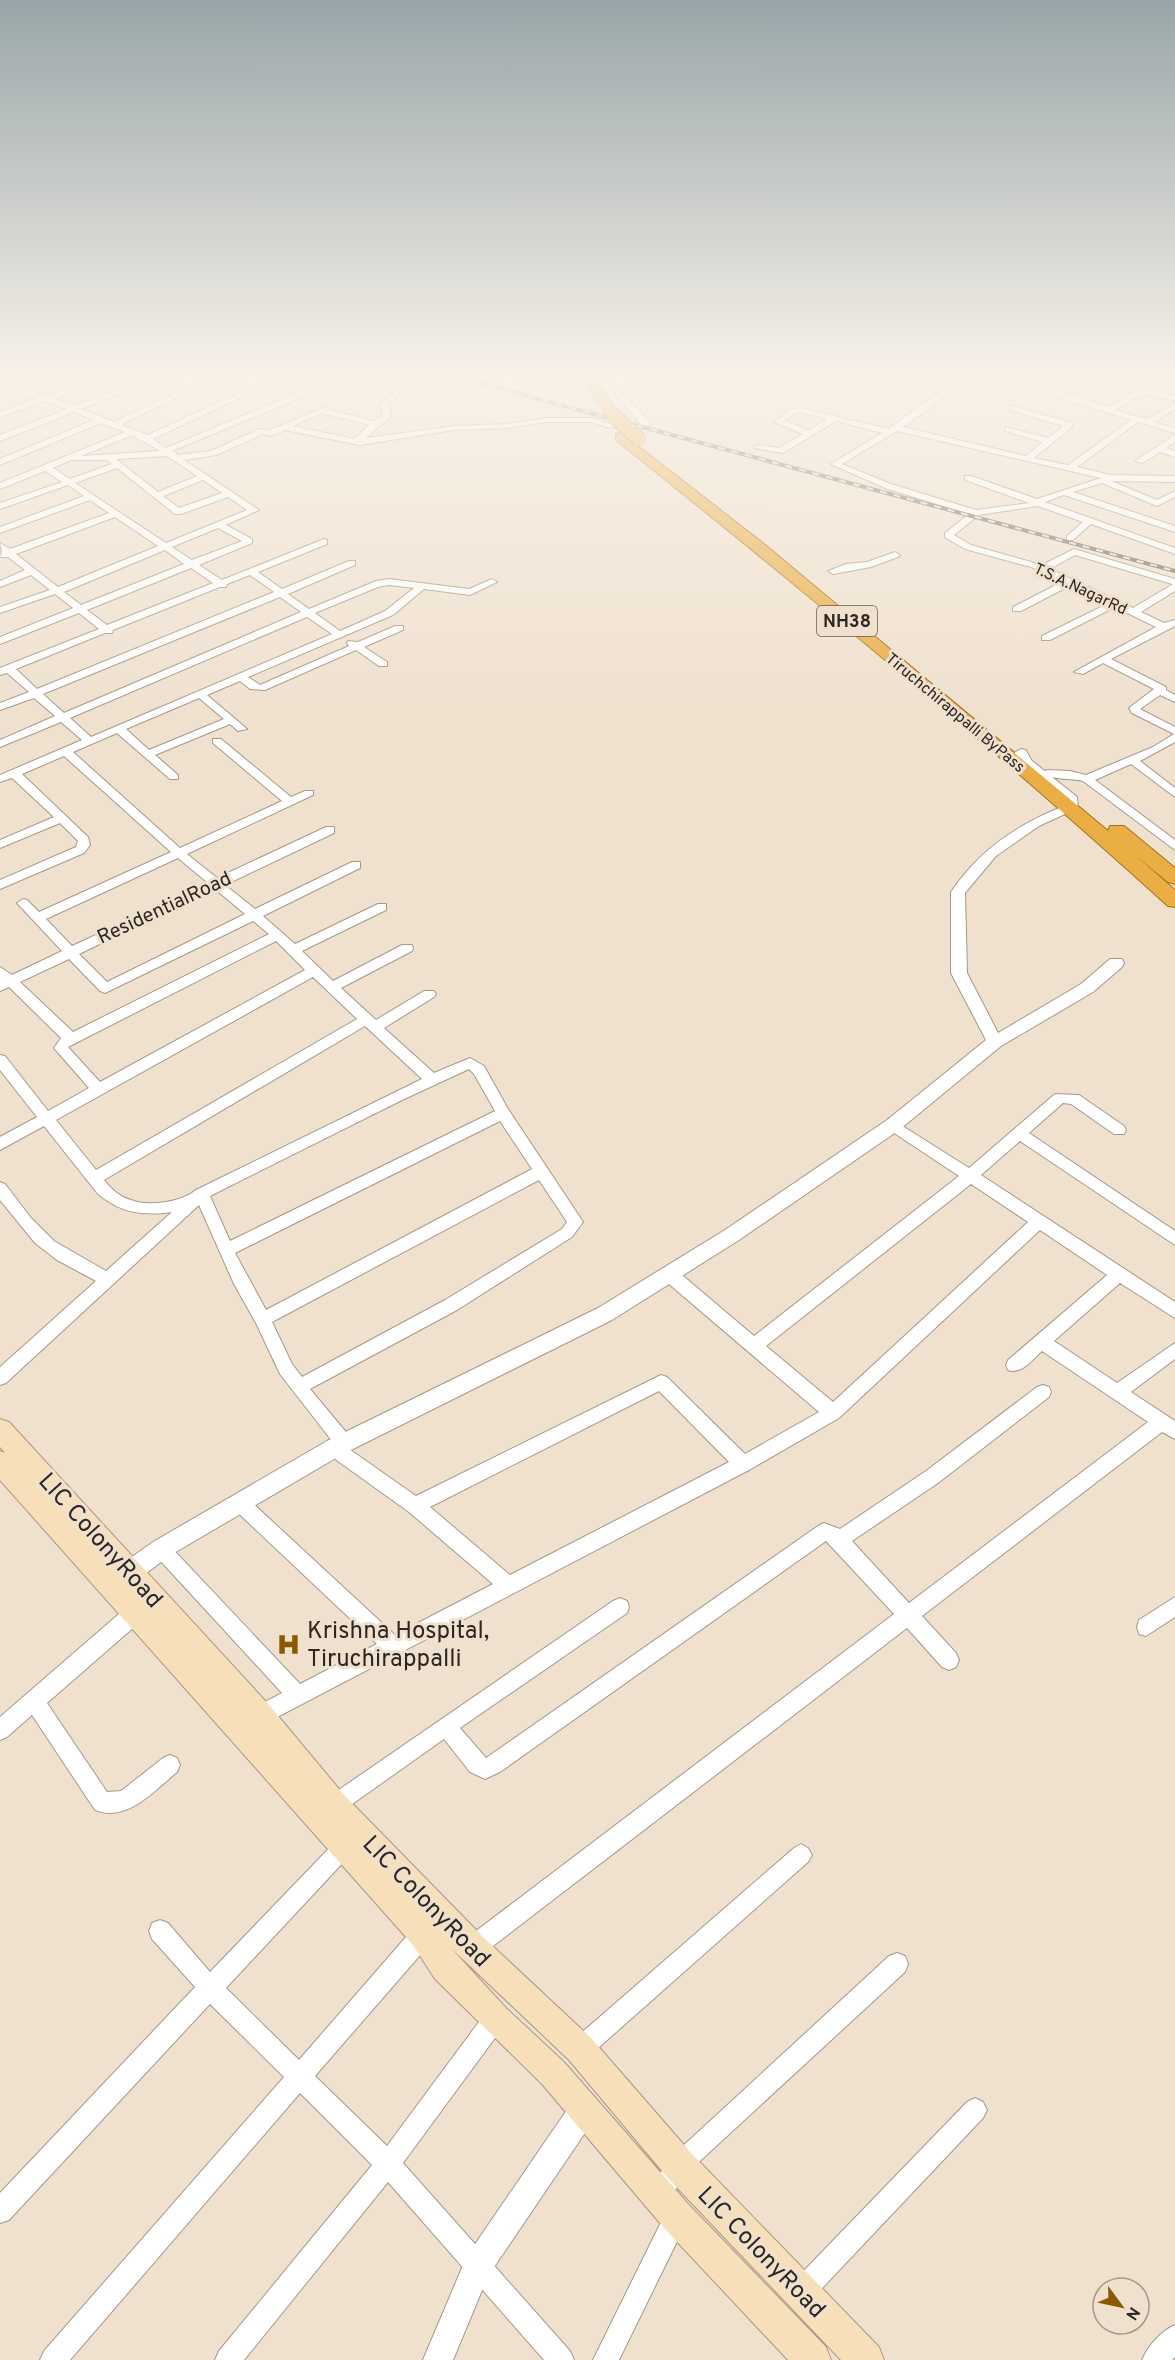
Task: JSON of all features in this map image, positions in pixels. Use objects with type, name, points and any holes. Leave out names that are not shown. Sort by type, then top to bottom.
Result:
[{"type":"highway","name":"Tiruchchirappalli ByPass","points":[[685,488],[1080,808],[1175,878]]},
{"type":"highway","name":"Tiruchchirappalli ByPass","points":[[699,488],[1047,773],[1139,872],[1175,901]]},
{"type":"main road","name":"LIC ColonyRoad","points":[[0,1430],[121,1578],[250,1721],[344,1847],[431,1924],[472,1948],[580,2049],[679,2165],[866,2360]]},
{"type":"main road","name":"LIC ColonyRoad","points":[[0,1462],[121,1578],[134,1614],[250,1721],[334,1805],[431,1924],[446,1968],[495,2019],[553,2073],[583,2111],[667,2206],[813,2360]]},
{"type":"street","points":[[0,506],[51,488]]},
{"type":"street","points":[[78,488],[223,585]]},
{"type":"street","points":[[145,488],[178,512],[229,493]]},
{"type":"street","points":[[155,496],[175,488]]},
{"type":"street","points":[[0,610],[57,591],[254,510],[222,488]]},
{"type":"street","points":[[895,488],[976,513]]},
{"type":"street","points":[[995,488],[1175,551]]},
{"type":"street","name":"T.S.A.NagarRd","points":[[1076,488],[1037,504],[976,513],[948,534],[949,537],[968,547],[1042,569],[1150,621],[1159,630]]},
{"type":"street","points":[[1125,488],[1157,503],[1175,495]]},
{"type":"street","points":[[1064,492],[1175,530]]},
{"type":"street","points":[[0,530],[91,497]]},
{"type":"street","points":[[3,551],[116,514]]},
{"type":"street","points":[[1070,538],[1089,521]]},
{"type":"street","points":[[0,641],[249,541],[218,524]]},
{"type":"street","points":[[1154,544],[1175,530]]},
{"type":"street","points":[[4,671],[253,573],[324,542]]},
{"type":"street","points":[[3,551],[108,631]]},
{"type":"street","points":[[1042,569],[1074,552],[1175,582]]},
{"type":"street","points":[[833,571],[868,565],[895,555]]},
{"type":"street","points":[[0,707],[352,563]]},
{"type":"street","points":[[0,584],[32,571]]},
{"type":"street","points":[[253,573],[382,664]]},
{"type":"street","points":[[0,744],[382,582],[470,592],[492,582]]},
{"type":"street","points":[[1017,609],[1069,582]]},
{"type":"street","points":[[0,779],[389,613],[422,586]]},
{"type":"street","points":[[1132,613],[1175,587]]},
{"type":"street","points":[[1046,638],[1114,604]]},
{"type":"street","points":[[1079,672],[1175,623]]},
{"type":"street","points":[[241,677],[254,687],[261,688],[399,628]]},
{"type":"street","points":[[1103,659],[1175,699]]},
{"type":"street","points":[[4,671],[36,693],[89,741]]},
{"type":"street","points":[[1175,681],[1134,708],[1175,731]]},
{"type":"street","points":[[201,695],[242,729]]},
{"type":"street","points":[[148,754],[231,720]]},
{"type":"street","points":[[119,729],[174,777]]},
{"type":"street","points":[[1087,779],[1156,749],[1175,737]]},
{"type":"street","points":[[217,741],[290,802]]},
{"type":"street","points":[[65,751],[179,853],[278,935],[432,1080]]},
{"type":"street","name":"Tiruchchirappalli ByPass","points":[[1022,753],[1026,762],[1080,808]]},
{"type":"street","points":[[1132,760],[1175,794]]},
{"type":"street","points":[[0,885],[80,850],[84,845],[84,840],[14,773]]},
{"type":"street","points":[[1047,773],[1070,774],[1087,779],[1175,846]]},
{"type":"street","points":[[37,918],[309,793]]},
{"type":"street","points":[[995,1042],[959,973],[957,892],[991,853],[1035,823],[1080,808]]},
{"type":"street","points":[[0,844],[60,819]]},
{"type":"street","name":"ResidentialRoad","points":[[3,979],[70,951],[330,830]]},
{"type":"street","points":[[23,903],[105,988],[356,865]]},
{"type":"street","points":[[294,950],[382,907]]},
{"type":"street","points":[[98,1089],[61,1048],[63,1043],[278,935]]},
{"type":"street","points":[[333,987],[407,948]]},
{"type":"street","points":[[121,1578],[161,1549],[339,1446],[605,1314],[732,1235],[893,1125],[995,1042],[1087,987],[1116,963]]},
{"type":"street","points":[[0,1144],[314,971]]},
{"type":"street","points":[[3,979],[71,1039]]},
{"type":"street","points":[[96,1178],[371,1023],[429,994]]},
{"type":"street","points":[[0,1378],[196,1198],[432,1080],[470,1063],[475,1065],[503,1113],[575,1222],[572,1229],[451,1305],[299,1387]]},
{"type":"street","points":[[3,1068],[48,1118],[103,1190],[117,1203],[134,1209],[196,1198]]},
{"type":"street","points":[[754,1346],[970,1176],[1060,1098],[1067,1097],[1119,1131]]},
{"type":"street","points":[[226,1250],[503,1113]]},
{"type":"street","points":[[893,1125],[1175,1311]]},
{"type":"street","points":[[1018,1133],[1175,1239]]},
{"type":"street","points":[[263,1319],[542,1171]]},
{"type":"street","points":[[0,1188],[39,1238],[59,1254],[94,1269],[105,1280]]},
{"type":"street","points":[[196,1198],[263,1319],[286,1369],[339,1446],[415,1506],[509,1586]]},
{"type":"street","points":[[250,1721],[743,1464],[833,1413],[1040,1221]]},
{"type":"street","points":[[669,1274],[833,1413]]},
{"type":"street","points":[[1014,1365],[1119,1274]]},
{"type":"street","points":[[472,1948],[909,1616],[1167,1427],[1041,1341]]},
{"type":"street","points":[[1116,1393],[1175,1350]]},
{"type":"street","points":[[415,1506],[661,1382],[743,1464]]},
{"type":"street","points":[[839,1540],[932,1477],[1043,1392]]},
{"type":"street","points":[[241,1504],[394,1647]]},
{"type":"street","points":[[446,1726],[477,1765],[485,1769],[493,1765],[824,1532],[831,1533],[839,1540],[949,1660]]},
{"type":"street","points":[[161,1549],[297,1695]]},
{"type":"street","points":[[1146,1627],[1175,1605]]},
{"type":"street","points":[[334,1805],[620,1607]]},
{"type":"street","points":[[0,1730],[134,1614]]},
{"type":"street","points":[[34,1701],[102,1803],[125,1801],[170,1765]]},
{"type":"street","points":[[0,2211],[64,2140],[211,1989],[344,1847]]},
{"type":"street","points":[[580,2049],[801,1855]]},
{"type":"street","points":[[53,2360],[431,1924]]},
{"type":"street","points":[[160,1930],[211,1989],[388,2164],[561,2360]]},
{"type":"street","points":[[606,2360],[667,2206],[679,2165],[897,1964]]},
{"type":"street","points":[[228,2360],[388,2164],[495,2019]]},
{"type":"street","points":[[801,2292],[975,2110]]},
{"type":"street","points":[[438,2360],[477,2266],[583,2111]]},
{"type":"street","points":[[1155,2360],[1175,2338]]},
{"type":"railway","points":[[868,488],[1175,571]]},
{"type":"place","name":"Krishna Hospital, Tiruchirappalli","points":[[289,1644]]}]
